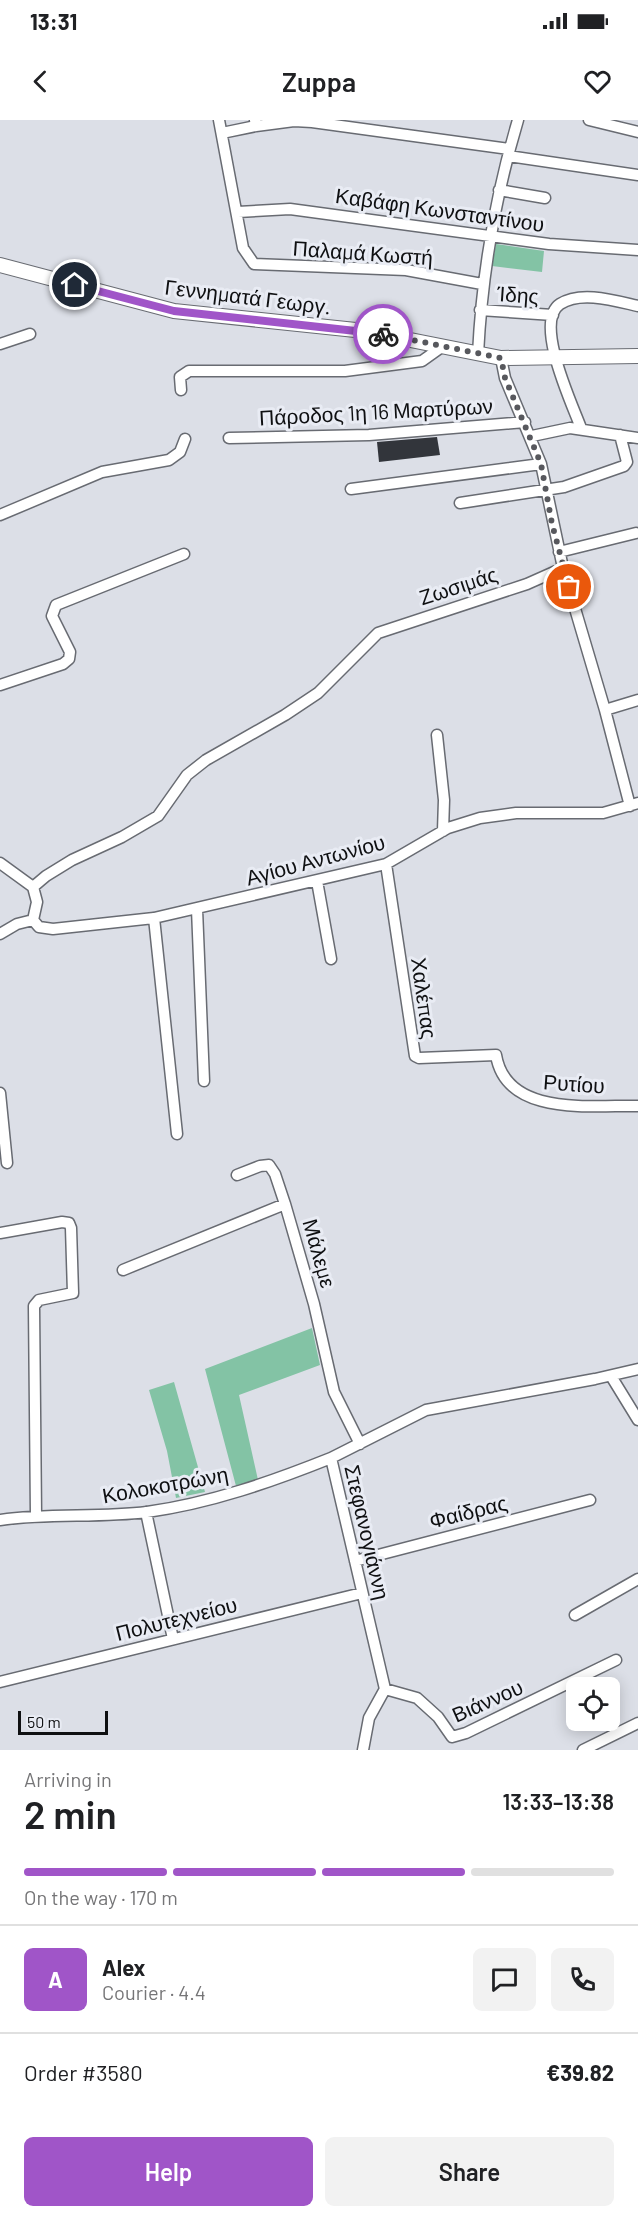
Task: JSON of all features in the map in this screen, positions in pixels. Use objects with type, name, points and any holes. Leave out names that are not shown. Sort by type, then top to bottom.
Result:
[{"type":"street","points":[[219,120],[238,213]]},
{"type":"street","points":[[478,354],[482,284],[490,235],[508,152],[518,120]]},
{"type":"street","points":[[589,120],[638,132]]},
{"type":"street","points":[[222,133],[256,123],[312,122],[508,152],[638,175]]},
{"type":"street","points":[[499,190],[545,198]]},
{"type":"street","name":"Καβάφη Κωνσταντίνου","points":[[238,213],[290,209],[549,244],[638,250]]},
{"type":"street","name":"Παλαμά Κωστή","points":[[238,213],[246,255],[259,266],[406,270],[482,284]]},
{"type":"street","name":"Γεννηματά Γεωργ.","points":[[0,265],[174,311],[365,331],[501,358],[638,356]]},
{"type":"street","points":[[581,428],[551,344],[555,311],[587,298],[638,306]]},
{"type":"street","name":"Ίδης","points":[[480,310],[555,311]]},
{"type":"street","points":[[0,344],[30,334]]},
{"type":"street","points":[[181,390],[180,377],[189,371],[345,371],[422,361],[443,346]]},
{"type":"street","points":[[501,358],[505,378],[541,464],[563,568],[634,805]]},
{"type":"street","name":"Πάροδος 1η 16 Μαρτύρων","points":[[229,438],[369,435],[525,422]]},
{"type":"street","points":[[531,436],[556,429],[581,428],[638,438]]},
{"type":"street","points":[[460,503],[575,484],[626,465],[620,435]]},
{"type":"street","points":[[0,514],[102,472],[169,460],[180,452],[185,439]]},
{"type":"street","points":[[351,489],[541,464]]},
{"type":"street","points":[[559,552],[636,533]]},
{"type":"street","points":[[0,685],[63,664],[69,658],[70,652],[52,616],[56,605],[184,554]]},
{"type":"street","name":"Ζωσιμάς","points":[[33,887],[72,860],[153,820],[162,812],[187,775],[206,760],[285,715],[318,693],[367,642],[386,629],[527,584],[563,568]]},
{"type":"street","points":[[605,710],[638,700]]},
{"type":"street","points":[[437,735],[444,800],[443,831]]},
{"type":"street","name":"Αγίου Αντωνίου","points":[[33,920],[39,927],[53,929],[154,918],[386,864],[467,820],[496,814],[594,813],[634,805]]},
{"type":"street","points":[[0,863],[33,887],[37,902],[33,920],[17,924],[0,934]]},
{"type":"street","name":"Χαλέπας","points":[[386,864],[415,1056],[419,1058],[496,1055]]},
{"type":"street","points":[[317,881],[331,959]]},
{"type":"street","points":[[197,909],[204,1081]]},
{"type":"street","points":[[154,918],[177,1134]]},
{"type":"street","name":"Ρυτίου","points":[[496,1055],[498,1067],[507,1081],[538,1102],[638,1106]]},
{"type":"street","points":[[0,1093],[8,1163]]},
{"type":"street","points":[[237,1175],[260,1166],[269,1166],[275,1174],[285,1204]]},
{"type":"street","name":"Μάλεμε","points":[[123,1270],[285,1204],[314,1304],[334,1392],[360,1443]]},
{"type":"street","points":[[0,1233],[66,1222],[71,1228],[73,1293],[39,1300],[34,1306],[36,1516]]},
{"type":"street","name":"Στεφανογιάννη","points":[[385,1689],[331,1458],[426,1410],[638,1369]]},
{"type":"street","points":[[611,1376],[638,1420]]},
{"type":"street","name":"Κολοκοτρώνη","points":[[0,1520],[36,1516],[94,1516],[146,1512],[192,1504],[273,1482],[331,1458]]},
{"type":"street","name":"Φαίδρας","points":[[354,1561],[590,1500]]},
{"type":"street","points":[[146,1512],[173,1639]]},
{"type":"street","points":[[575,1615],[638,1579]]},
{"type":"street","name":"Πολυτεχνείου","points":[[0,1683],[362,1593]]},
{"type":"street","name":"Βιάννου","points":[[385,1689],[417,1698],[438,1717],[452,1737],[466,1733],[616,1660]]},
{"type":"street","points":[[363,1750],[369,1718],[385,1689]]},
{"type":"street","points":[[583,1750],[638,1723]]},
{"type":"green space","points":[[496,244],[544,251],[542,272],[492,266]]},
{"type":"green space","points":[[312,1328],[320,1365],[239,1395],[258,1480],[236,1486],[205,1369]]},
{"type":"green space","points":[[174,1382],[205,1492],[176,1498],[167,1451],[149,1390]]},
{"type":"building","points":[[437,437],[440,455],[379,462],[377,442]]},
{"type":"way so far","points":[[383,334],[501,358],[505,378],[529,430],[541,464],[548,490],[552,524],[569,587]]},
{"type":"route","points":[[75,285],[174,311],[383,334]]}]
